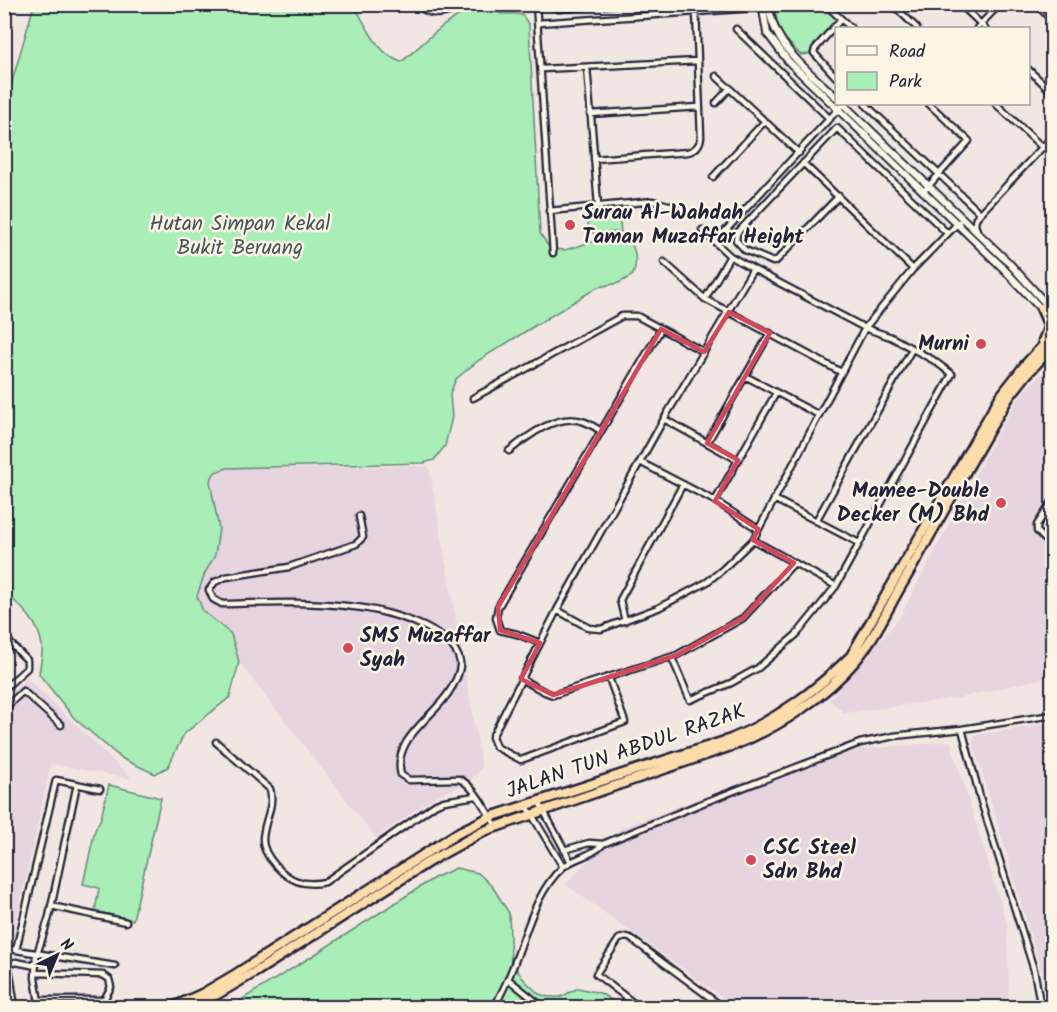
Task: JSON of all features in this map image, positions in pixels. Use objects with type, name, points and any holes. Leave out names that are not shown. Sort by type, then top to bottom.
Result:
[{"type":"highway","points":[[1036,351],[1048,330],[1048,308]]},
{"type":"highway","name":"JALAN TUN ABDUL RAZAK","points":[[541,806],[731,739],[778,716],[830,676],[850,656],[871,623],[1000,397],[1036,351],[1053,336]]},
{"type":"highway","name":"JALAN TUN ABDUL RAZAK","points":[[171,1008],[237,974],[461,831],[490,817],[541,806],[756,737],[787,720],[835,681],[857,659],[1009,397],[1051,350]]},
{"type":"highway","name":"JALAN TUN ABDUL RAZAK","points":[[191,1008],[257,971],[433,859],[529,809]]},
{"type":"main road","points":[[766,6],[772,25],[793,56],[835,96]]},
{"type":"main road","points":[[766,6],[764,28],[772,43],[789,62],[924,191],[959,221],[978,233],[1009,263],[1048,308],[1053,321]]},
{"type":"main road","points":[[844,105],[929,185],[959,221],[1004,268],[1048,308]]},
{"type":"street","points":[[417,4],[428,13],[440,15],[469,4]]},
{"type":"street","points":[[536,4],[553,253]]},
{"type":"street","points":[[550,4],[559,9],[615,4]]},
{"type":"street","points":[[825,4],[850,27]]},
{"type":"street","points":[[892,4],[916,27]]},
{"type":"street","points":[[960,4],[981,27],[1000,4]]},
{"type":"street","points":[[1036,4],[1052,19]]},
{"type":"street","points":[[538,22],[696,11],[703,8],[766,6]]},
{"type":"street","points":[[594,159],[692,151],[700,142],[696,11]]},
{"type":"street","points":[[835,75],[814,53],[841,20]]},
{"type":"street","points":[[736,29],[830,119]]},
{"type":"street","points":[[542,69],[698,61]]},
{"type":"street","points":[[587,67],[597,205]]},
{"type":"street","points":[[1030,70],[1053,92]]},
{"type":"street","points":[[716,76],[799,153]]},
{"type":"street","points":[[716,103],[730,88]]},
{"type":"street","points":[[715,242],[842,105]]},
{"type":"street","points":[[866,105],[980,213]]},
{"type":"street","points":[[924,191],[969,141],[930,105]]},
{"type":"street","points":[[997,105],[1042,148]]},
{"type":"street","points":[[591,114],[699,107]]},
{"type":"street","points":[[713,177],[765,121]]},
{"type":"street","points":[[838,196],[779,259],[773,262],[742,248],[736,240],[737,233],[837,128],[947,233]]},
{"type":"street","points":[[978,233],[975,221],[980,213],[1053,137]]},
{"type":"street","points":[[803,163],[913,269]]},
{"type":"street","points":[[549,211],[652,201],[676,207]]},
{"type":"street","points":[[557,610],[589,628],[601,629],[625,621],[658,608],[707,582],[753,540],[865,328],[913,269],[959,221]]},
{"type":"street","points":[[672,658],[690,700],[731,683],[758,668],[797,634],[836,586],[951,378],[950,371],[891,337],[865,328],[730,256],[702,230]]},
{"type":"street","points":[[705,299],[730,256]]},
{"type":"street","points":[[664,262],[705,299],[841,372]]},
{"type":"street","points":[[609,678],[625,722],[521,760],[496,747],[492,737],[557,610],[664,419],[753,269]]},
{"type":"street","points":[[473,398],[622,316],[637,316],[704,352]]},
{"type":"street","points":[[540,643],[500,630],[496,618],[498,607],[661,329]]},
{"type":"street","points":[[707,443],[770,333]]},
{"type":"street","points":[[816,520],[912,349]]},
{"type":"street","points":[[745,376],[819,415]]},
{"type":"street","points":[[715,501],[776,393]]},
{"type":"street","points":[[509,451],[531,434],[567,419],[585,422],[601,431]]},
{"type":"street","points":[[664,419],[738,460]]},
{"type":"street","points":[[640,462],[715,501],[758,529]]},
{"type":"street","points":[[625,621],[620,600],[683,484]]},
{"type":"street","points":[[774,499],[859,543]]},
{"type":"street","points":[[1053,502],[1037,525],[1036,531],[1053,547]]},
{"type":"street","points":[[359,516],[363,537],[356,544],[289,567],[226,577],[215,582],[209,590],[213,598],[222,604],[309,603],[357,607],[409,620],[439,634],[455,650],[460,664],[457,676],[449,693],[405,744],[398,763],[401,775],[409,780],[463,781],[496,826]]},
{"type":"street","points":[[753,540],[836,586]]},
{"type":"street","points":[[521,679],[544,693],[554,695],[672,658],[743,618],[794,563]]},
{"type":"street","points":[[4,637],[27,660],[28,664],[27,668],[4,689]]},
{"type":"street","points":[[4,709],[23,691],[61,725]]},
{"type":"street","points":[[494,1008],[540,900],[563,867],[597,850],[603,844],[848,747],[894,735],[962,729],[1053,715]]},
{"type":"street","points":[[962,729],[981,801],[1034,970],[1041,1008]]},
{"type":"street","points":[[216,742],[270,789],[271,803],[263,844],[266,852],[279,868],[296,881],[325,882],[435,804],[476,796]]},
{"type":"street","points":[[16,950],[56,780],[100,789]]},
{"type":"street","points":[[40,1008],[36,954],[51,906],[77,784]]},
{"type":"street","points":[[541,806],[571,862]]},
{"type":"street","points":[[529,809],[563,867]]},
{"type":"street","points":[[564,850],[589,843],[603,844]]},
{"type":"street","points":[[51,906],[126,922]]},
{"type":"street","points":[[640,1008],[596,974],[622,937],[630,938],[724,1008]]},
{"type":"street","points":[[17,1008],[5,948],[115,966]]},
{"type":"street","points":[[8,964],[16,962],[36,966]]},
{"type":"street","points":[[36,973],[89,973],[106,976],[111,987],[105,998],[96,1000],[40,1000]]},
{"type":"street","points":[[508,979],[544,1008]]},
{"type":"street","points":[[96,1000],[96,1008]]},
{"type":"highlighted area","points":[[729,312],[770,333],[707,443],[738,460],[715,501],[758,529],[753,540],[794,563],[743,618],[677,655],[553,695],[521,679],[540,643],[500,630],[498,607],[661,329],[704,352]]},
{"type":"shaded area","points":[[1052,363],[1052,676],[958,698],[844,713],[829,700],[900,617],[999,430],[1024,391]]},
{"type":"shaded area","name":"SMS Muzaffar Syah","points":[[429,466],[482,768],[467,784],[437,795],[376,838],[239,662],[231,634],[203,611],[197,595],[215,555],[219,529],[210,481],[215,472],[227,468]]},
{"type":"shaded area","points":[[27,678],[132,779],[51,764],[13,936],[4,935],[4,698]]},
{"type":"shaded area","points":[[1052,723],[1052,1006],[973,742],[977,735]]},
{"type":"shaded area","points":[[950,741],[1007,924],[1009,1007],[736,1007],[565,884],[621,828],[822,753]]},
{"type":"green space","name":"Hutan Simpan Kekal Bukit Beruang","points":[[34,5],[354,5],[379,46],[385,53],[401,62],[440,28],[463,14],[486,9],[502,14],[522,15],[529,25],[540,233],[550,249],[565,250],[605,238],[625,235],[632,244],[635,254],[633,275],[619,283],[598,287],[479,360],[456,379],[450,394],[452,417],[445,446],[434,460],[424,463],[227,468],[215,472],[210,481],[219,529],[215,555],[205,573],[197,596],[203,611],[231,634],[239,662],[230,697],[184,734],[168,767],[155,774],[121,758],[74,718],[39,674],[42,646],[33,622],[5,593],[5,106]]},
{"type":"green space","points":[[775,5],[821,5],[839,21],[809,54],[801,55],[782,33],[777,21]]},
{"type":"green space","points":[[619,212],[621,232],[589,233],[587,214]]},
{"type":"green space","points":[[109,785],[161,798],[133,920],[95,911],[99,888],[83,884],[95,830],[101,818]]},
{"type":"green space","points":[[456,868],[478,873],[492,886],[509,913],[511,962],[525,981],[539,994],[561,997],[578,988],[600,993],[623,1007],[228,1008],[434,878]]},
{"type":"place","name":"Surau Al-Wahdah Taman Muzaffar Height","points":[[570,225]]},
{"type":"place","name":"Murni","points":[[981,344]]},
{"type":"place","name":"Mamee-Double Decker (M) Bhd","points":[[1001,503]]},
{"type":"place","name":"SMS Muzaffar Syah","points":[[348,648]]},
{"type":"place","name":"CSC Steel Sdn Bhd","points":[[751,860]]}]
